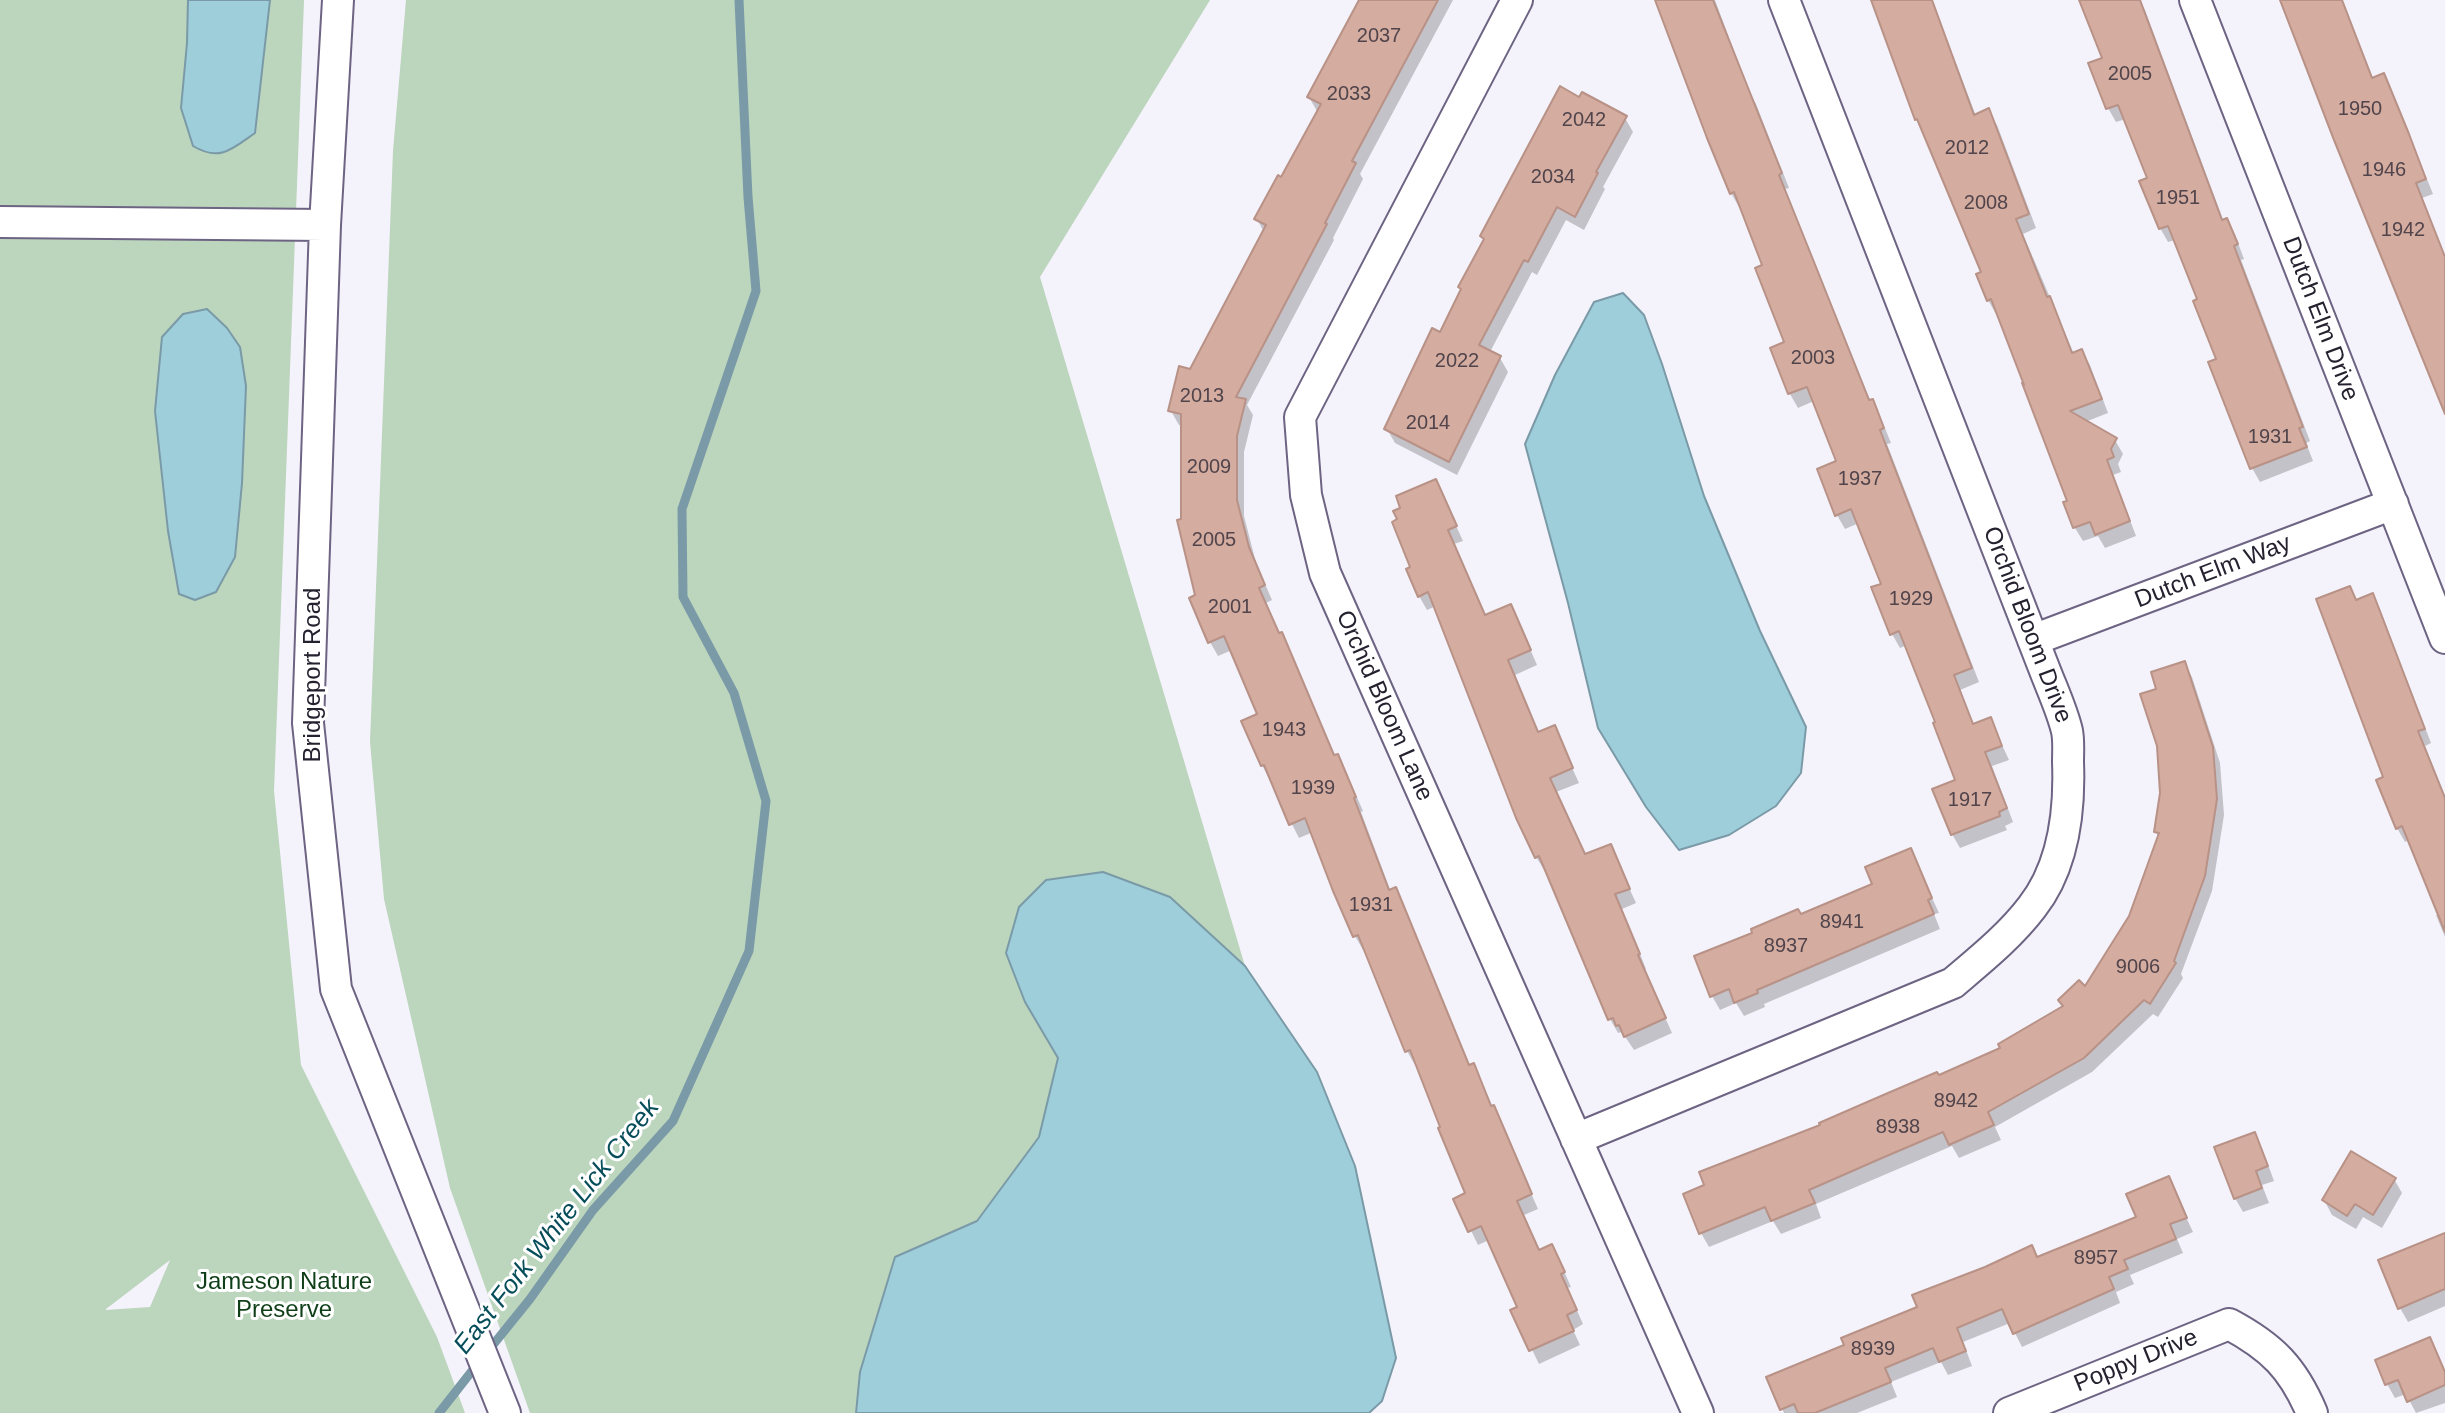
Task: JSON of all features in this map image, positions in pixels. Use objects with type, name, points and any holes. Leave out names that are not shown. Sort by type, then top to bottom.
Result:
[{"type":"street","name":"Bridgeport Road","points":[[338,0],[325,225],[308,723],[336,989],[505,1413]]},
{"type":"street","name":"Orchid Bloom Lane","points":[[1517,0],[1300,417],[1306,495],[1325,573],[1698,1413]]},
{"type":"street","name":"Orchid Bloom Drive","points":[[1576,1139],[1953,983],[2003,939],[2033,907],[2062,847],[2069,789],[2068,733],[1784,0]]},
{"type":"street","name":"Dutch Elm Drive","points":[[2195,0],[2445,638]]},
{"type":"street","points":[[0,222],[325,225]]},
{"type":"street","name":"Dutch Elm Way","points":[[2033,640],[2393,504]]},
{"type":"street","name":"Poppy Drive","points":[[2009,1413],[2229,1324],[2275,1353],[2300,1386],[2312,1413]]},
{"type":"green space","name":"Jameson Nature Preserve","points":[[0,0],[304,0],[274,791],[301,1065],[437,1337],[465,1413],[0,1413]],"holes":[[[170,1260],[150,1307],[106,1310]]]},
{"type":"green space","points":[[406,0],[1210,0],[1040,277],[1245,966],[1170,897],[1058,1058],[1039,1137],[976,1221],[895,1257],[860,1372],[856,1413],[530,1413],[450,1188],[384,899],[370,742],[393,151]]},
{"type":"water","points":[[188,0],[270,0],[255,133],[226,152],[211,153],[193,146],[181,108]]},
{"type":"water","points":[[1623,293],[1644,315],[1704,496],[1760,631],[1806,727],[1801,773],[1776,806],[1729,835],[1679,850],[1646,807],[1598,728],[1525,444],[1555,375],[1594,302]]},
{"type":"water","points":[[207,309],[227,328],[240,347],[246,386],[242,483],[235,557],[216,592],[195,600],[179,594],[168,531],[155,411],[162,337],[183,314]]},
{"type":"water","points":[[1103,872],[1170,897],[1245,966],[1317,1072],[1355,1166],[1396,1358],[1382,1401],[1369,1413],[856,1413],[860,1372],[895,1257],[977,1221],[1039,1137],[1058,1058],[1025,1002],[1006,953],[1019,907],[1046,880]]},
{"type":"building","points":[[1359,0],[1438,0],[1352,161],[1356,163],[1327,224],[1236,397],[1246,399],[1237,436],[1237,500],[1249,547],[1265,585],[1259,588],[1279,633],[1282,632],[1334,755],[1338,754],[1389,890],[1396,887],[1469,1065],[1474,1063],[1532,1194],[1517,1201],[1539,1250],[1552,1244],[1565,1272],[1561,1274],[1577,1310],[1567,1315],[1574,1331],[1529,1351],[1510,1310],[1517,1307],[1481,1226],[1468,1232],[1453,1199],[1465,1193],[1440,1127],[1410,1050],[1405,1052],[1358,935],[1353,937],[1305,818],[1289,825],[1264,765],[1261,766],[1241,721],[1257,714],[1224,636],[1208,643],[1189,598],[1195,595],[1177,520],[1181,519],[1181,414],[1168,411],[1179,366],[1190,369],[1266,225],[1254,219],[1321,104],[1307,97]]},
{"type":"building","points":[[1655,0],[1713,0],[1869,400],[1873,399],[1884,428],[1880,430],[1972,668],[1954,675],[1973,724],[1991,717],[2002,746],[1985,752],[2007,808],[1999,812],[2000,816],[1951,835],[1932,789],[1955,780],[1935,722],[1899,631],[1890,635],[1871,587],[1881,584],[1851,509],[1835,516],[1817,469],[1836,461],[1807,387],[1788,394],[1770,348],[1784,342],[1755,268],[1762,265],[1734,192],[1730,194],[1707,138]]},
{"type":"building","points":[[1871,0],[1932,0],[1974,115],[1989,108],[2029,214],[2016,219],[2072,353],[2082,349],[2102,399],[2070,411],[2117,438],[2111,449],[2114,457],[2107,460],[2130,521],[2095,535],[2090,522],[2073,528],[2063,502],[2067,501],[2022,383],[2024,385],[1991,299],[1987,301],[1976,274],[1981,272],[1915,120]]},
{"type":"building","points":[[2079,0],[2140,0],[2222,220],[2227,218],[2238,244],[2234,246],[2303,427],[2299,428],[2307,447],[2250,469],[2208,362],[2216,359],[2193,301],[2197,299],[2168,226],[2159,229],[2139,181],[2147,178],[2118,105],[2106,109],[2088,63],[2102,58]]},
{"type":"building","points":[[2280,0],[2342,0],[2372,78],[2384,73],[2409,134],[2426,179],[2416,183],[2445,257],[2445,414],[2334,140]]},
{"type":"building","points":[[1560,86],[1579,97],[1582,92],[1627,116],[1575,217],[1557,207],[1528,262],[1524,260],[1479,345],[1501,356],[1449,462],[1384,429],[1432,328],[1440,332],[1461,289],[1458,287],[1484,239],[1480,236]]},
{"type":"building","points":[[1436,479],[1457,526],[1448,530],[1485,615],[1511,604],[1531,650],[1508,660],[1538,732],[1555,725],[1573,768],[1550,778],[1585,854],[1611,844],[1630,889],[1615,894],[1666,1018],[1624,1037],[1613,1018],[1608,1020],[1539,856],[1535,858],[1516,818],[1428,592],[1418,597],[1406,569],[1410,567],[1392,522],[1397,519],[1393,511],[1400,508],[1396,496]]},
{"type":"building","points":[[2350,586],[2356,600],[2373,593],[2425,729],[2418,731],[2445,798],[2445,932],[2402,826],[2396,829],[2376,780],[2383,777],[2316,599]]},
{"type":"building","points":[[2185,661],[2213,747],[2217,799],[2205,876],[2174,961],[2176,963],[2150,1004],[2144,1000],[2084,1058],[1988,1112],[1994,1125],[1949,1145],[1943,1132],[1882,1158],[1809,1190],[1815,1203],[1771,1221],[1765,1207],[1699,1234],[1683,1194],[1704,1185],[1699,1172],[1820,1125],[1937,1072],[1939,1075],[2000,1048],[1998,1044],[2063,1006],[2058,1000],[2079,980],[2085,986],[2129,916],[2159,833],[2154,832],[2160,793],[2157,746],[2140,694],[2156,689],[2151,672]]},
{"type":"building","points":[[1911,848],[1932,898],[1928,900],[1934,914],[1757,990],[1758,993],[1734,1003],[1729,989],[1710,997],[1694,956],[1752,933],[1751,929],[1798,909],[1801,914],[1872,884],[1865,867]]},
{"type":"building","points":[[2255,1132],[2268,1166],[2256,1171],[2262,1188],[2234,1199],[2214,1147]]},
{"type":"building","points":[[2351,1151],[2396,1178],[2373,1215],[2355,1204],[2347,1216],[2322,1200]]},
{"type":"building","points":[[2169,1176],[2187,1218],[2170,1224],[2176,1239],[2124,1260],[2128,1269],[2109,1277],[2114,1289],[2013,1334],[2002,1309],[1957,1328],[1966,1351],[1939,1362],[1933,1348],[1885,1368],[1891,1382],[1815,1413],[1798,1413],[1794,1404],[1780,1410],[1766,1377],[1844,1345],[1841,1338],[1917,1307],[1912,1295],[2032,1245],[2037,1257],[2136,1217],[2126,1194]]},
{"type":"building","points":[[2445,1233],[2445,1289],[2398,1309],[2378,1260]]},
{"type":"building","points":[[2430,1337],[2445,1372],[2445,1385],[2407,1402],[2398,1380],[2385,1385],[2375,1360]]},
{"type":"waterway","name":"East Fork White Lick Creek","points":[[488,1351],[530,1299],[593,1210],[673,1121],[749,951],[766,801],[734,693],[683,597],[682,509],[756,291],[748,197],[739,0]]},
{"type":"waterway","name":"East Fork White Lick Creek","points":[[439,1413],[479,1362]]}]
